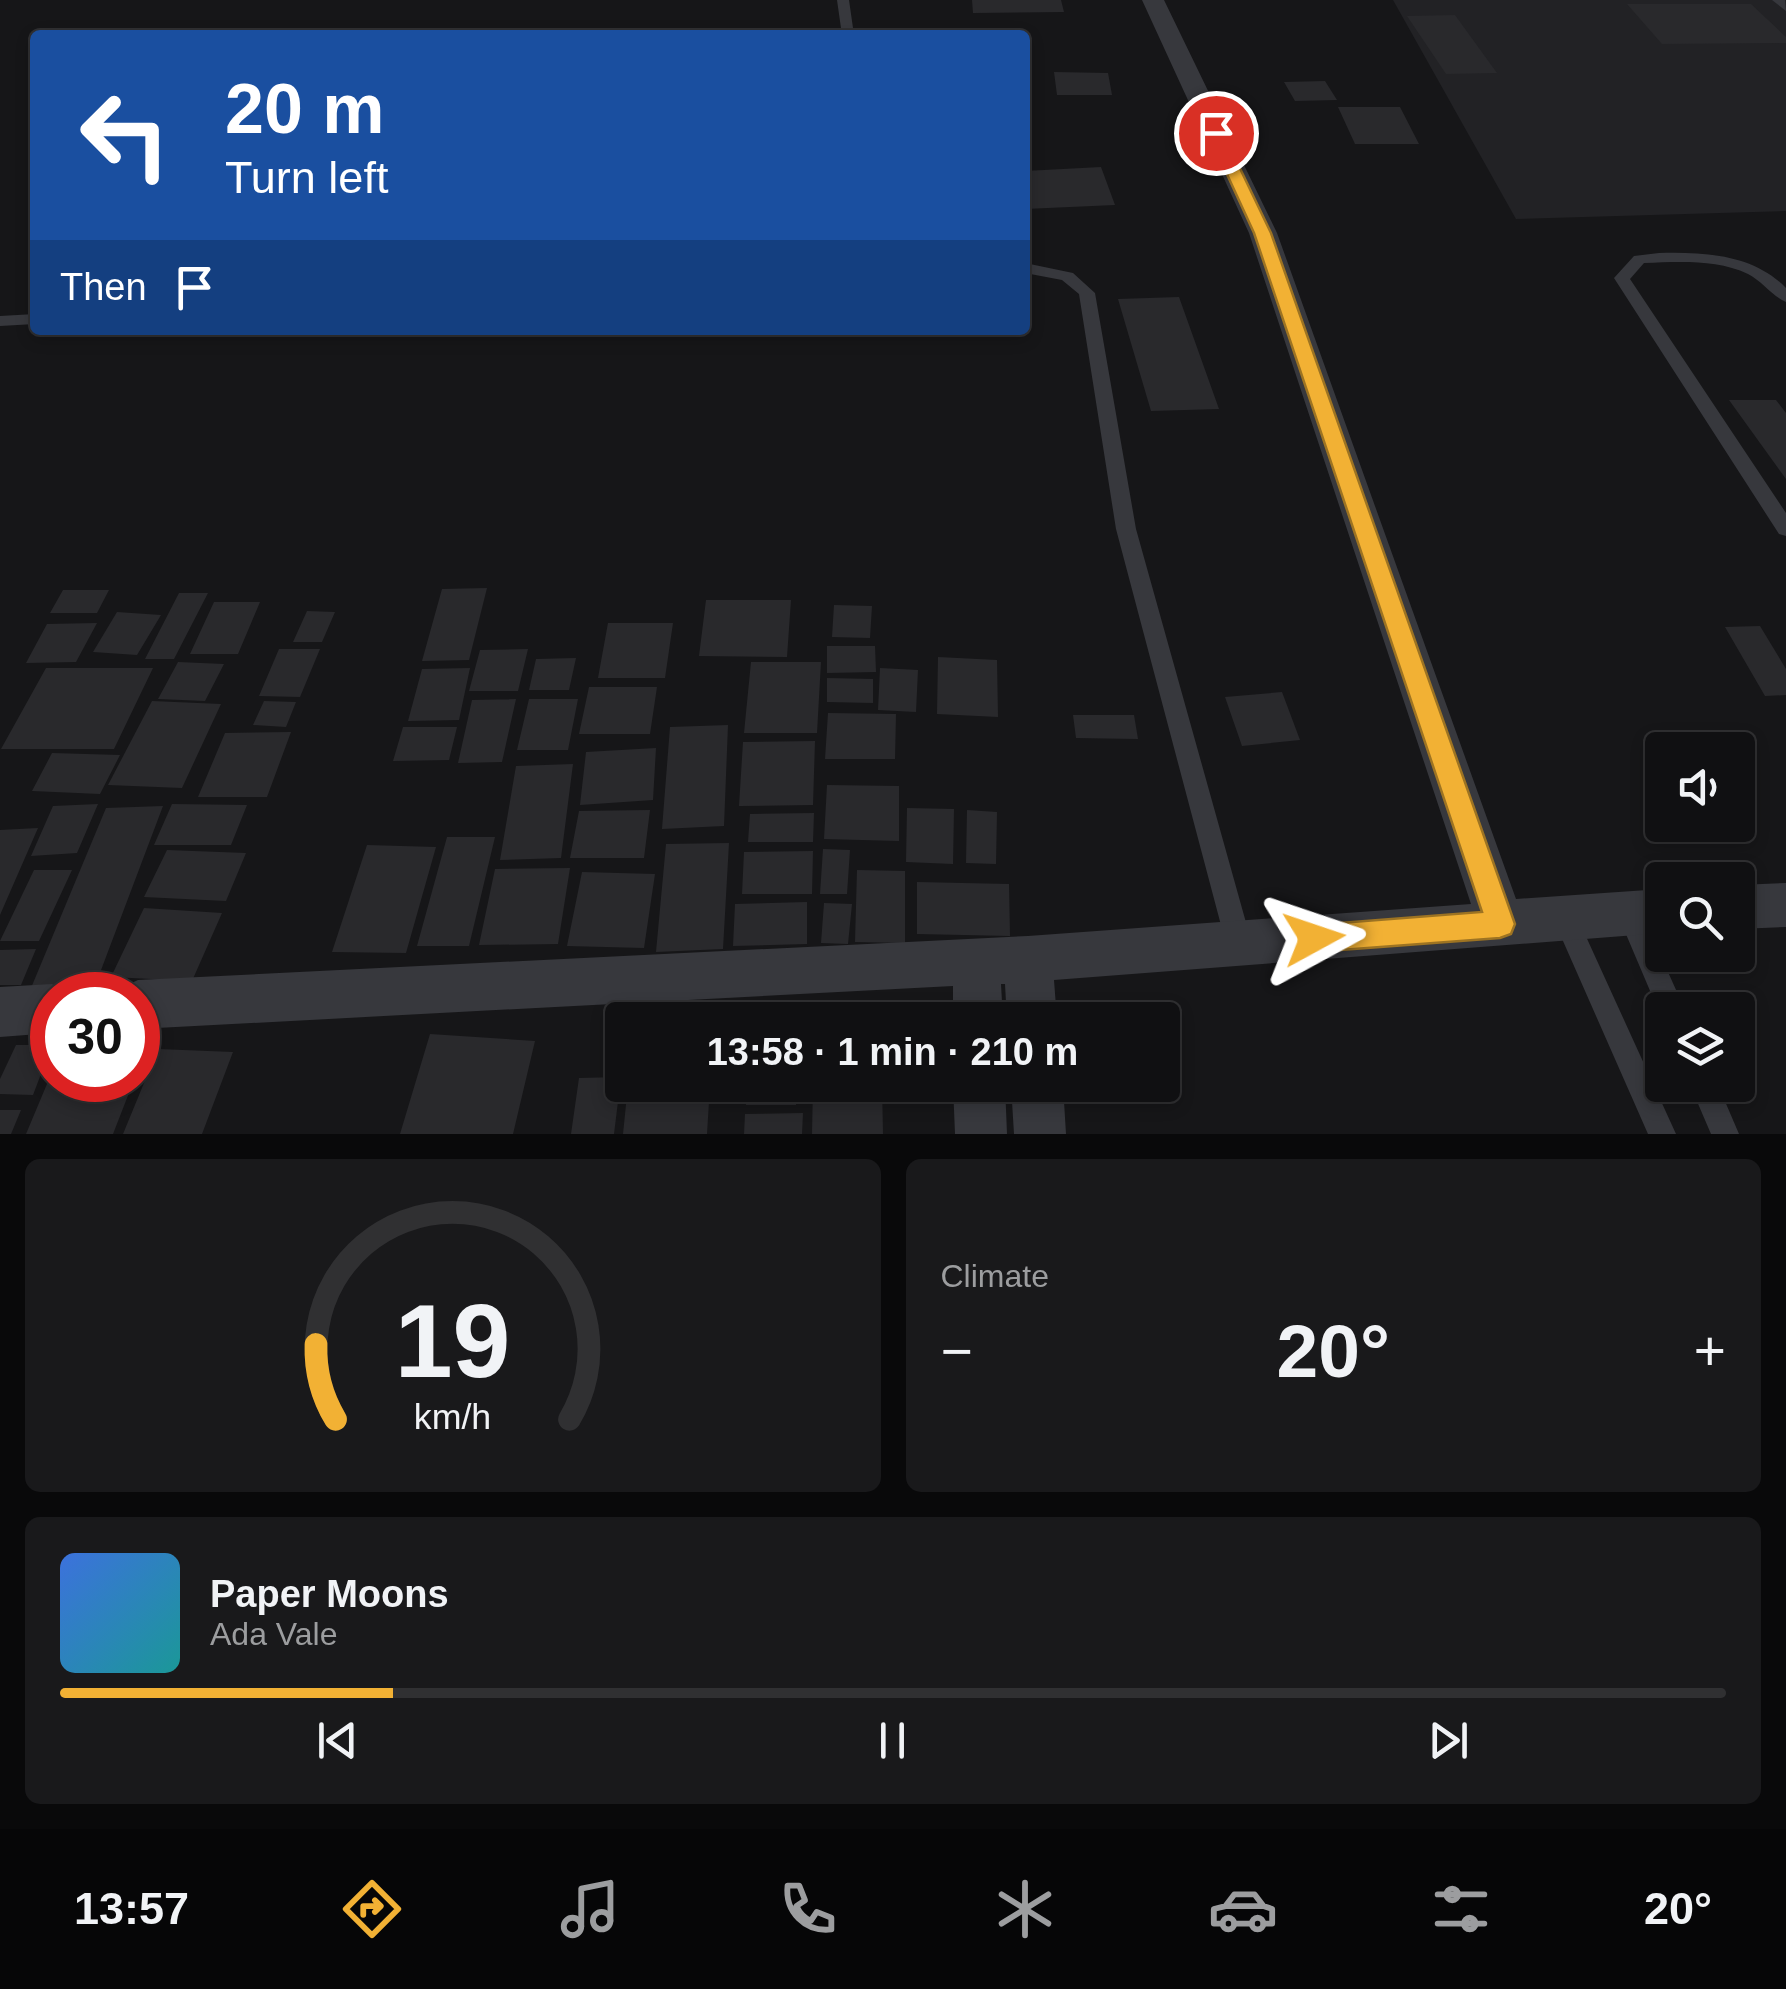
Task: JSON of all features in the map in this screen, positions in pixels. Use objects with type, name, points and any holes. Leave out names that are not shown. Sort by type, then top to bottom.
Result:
[{"type":"street","points":[[1153,0],[1262,233],[1500,924]]},
{"type":"street","points":[[1755,906],[1786,904]]},
{"type":"street","points":[[160,1004],[1028,959],[1500,924],[1563,914],[1645,912]]},
{"type":"street","points":[[1028,959],[1031,1002]]},
{"type":"street","points":[[976,962],[977,1002]]},
{"type":"street","points":[[0,1012],[30,1011]]},
{"type":"street","points":[[979,1102],[980,1134]]},
{"type":"street","points":[[1038,1102],[1040,1134]]},
{"type":"lane","points":[[843,0],[847,30]]},
{"type":"lane","points":[[1778,0],[1786,6]]},
{"type":"lane","points":[[1786,297],[1750,269],[1703,256],[1640,259],[1622,278],[1786,529]]},
{"type":"lane","points":[[1030,269],[1059,272],[1077,280],[1087,293],[1126,529],[1239,944]]},
{"type":"lane","points":[[0,322],[30,319]]},
{"type":"lane","points":[[1563,914],[1662,1134]]},
{"type":"lane","points":[[1711,1102],[1725,1134]]},
{"type":"shaded area","points":[[1393,0],[1786,0],[1786,211],[1516,219]]},
{"type":"building","points":[[972,0],[1061,0],[1064,12],[973,13]]},
{"type":"building","points":[[1627,4],[1751,4],[1786,37],[1786,43],[1662,44]]},
{"type":"building","points":[[1455,15],[1497,73],[1446,74],[1407,16]]},
{"type":"building","points":[[1054,72],[1108,73],[1112,95],[1057,95]]},
{"type":"building","points":[[1325,81],[1337,100],[1295,101],[1284,82]]},
{"type":"building","points":[[1338,107],[1400,107],[1419,144],[1355,144]]},
{"type":"building","points":[[1101,167],[1115,205],[1030,209],[1030,171]]},
{"type":"building","points":[[1179,297],[1219,409],[1151,411],[1118,299]]},
{"type":"building","points":[[1729,400],[1776,400],[1786,413],[1786,479]]},
{"type":"building","points":[[487,588],[469,660],[422,661],[442,589]]},
{"type":"building","points":[[63,590],[109,590],[97,613],[50,613]]},
{"type":"building","points":[[179,593],[208,593],[174,659],[145,659]]},
{"type":"building","points":[[706,600],[791,600],[787,657],[699,656]]},
{"type":"building","points":[[214,602],[260,602],[238,654],[190,654]]},
{"type":"building","points":[[834,605],[872,606],[870,638],[832,637]]},
{"type":"building","points":[[307,611],[335,612],[322,642],[293,642]]},
{"type":"building","points":[[117,612],[161,615],[137,655],[93,652]]},
{"type":"building","points":[[97,623],[76,662],[26,663],[47,624]]},
{"type":"building","points":[[608,623],[673,623],[665,678],[598,678]]},
{"type":"building","points":[[1760,626],[1786,669],[1786,695],[1765,696],[1725,627]]},
{"type":"building","points":[[827,646],[875,646],[876,672],[827,673]]},
{"type":"building","points":[[279,649],[320,649],[300,697],[259,696]]},
{"type":"building","points":[[528,649],[518,691],[469,691],[480,650]]},
{"type":"building","points":[[938,657],[997,660],[998,717],[937,714]]},
{"type":"building","points":[[576,658],[569,690],[529,690],[536,659]]},
{"type":"building","points":[[178,662],[224,664],[205,701],[158,699]]},
{"type":"building","points":[[751,662],[821,662],[817,733],[744,733]]},
{"type":"building","points":[[46,668],[153,668],[114,749],[1,749]]},
{"type":"building","points":[[470,668],[459,720],[408,721],[422,669]]},
{"type":"building","points":[[880,668],[918,670],[916,712],[878,710]]},
{"type":"building","points":[[827,678],[873,679],[873,703],[827,702]]},
{"type":"building","points":[[589,687],[657,687],[650,734],[579,734]]},
{"type":"building","points":[[1282,692],[1300,740],[1242,746],[1225,697]]},
{"type":"building","points":[[516,699],[502,762],[458,763],[472,700]]},
{"type":"building","points":[[529,699],[578,699],[568,750],[517,750]]},
{"type":"building","points":[[152,701],[221,704],[182,788],[108,785]]},
{"type":"building","points":[[264,701],[296,702],[286,727],[253,725]]},
{"type":"building","points":[[828,713],[896,714],[895,759],[825,759]]},
{"type":"building","points":[[1073,715],[1134,715],[1138,739],[1076,738]]},
{"type":"building","points":[[728,725],[724,826],[662,829],[670,727]]},
{"type":"building","points":[[403,727],[457,727],[449,760],[393,761]]},
{"type":"building","points":[[291,732],[267,797],[198,797],[225,733]]},
{"type":"building","points":[[815,741],[813,805],[739,806],[743,742]]},
{"type":"building","points":[[656,748],[653,800],[580,805],[586,752]]},
{"type":"building","points":[[52,753],[120,755],[100,794],[32,791]]},
{"type":"building","points":[[573,764],[561,858],[500,860],[516,766]]},
{"type":"building","points":[[827,785],[899,786],[899,841],[824,839]]},
{"type":"building","points":[[98,804],[77,853],[31,856],[53,806]]},
{"type":"building","points":[[172,804],[247,805],[231,845],[154,845]]},
{"type":"building","points":[[163,806],[100,972],[38,972],[106,808]]},
{"type":"building","points":[[907,808],[954,809],[953,864],[906,862]]},
{"type":"building","points":[[650,810],[644,858],[570,858],[579,811]]},
{"type":"building","points":[[967,810],[997,812],[996,864],[966,863]]},
{"type":"building","points":[[814,813],[813,842],[748,842],[750,814]]},
{"type":"building","points":[[38,828],[0,915],[0,830]]},
{"type":"building","points":[[447,837],[495,837],[469,946],[417,946]]},
{"type":"building","points":[[729,843],[723,949],[656,952],[666,844]]},
{"type":"building","points":[[367,845],[436,847],[406,953],[332,952]]},
{"type":"building","points":[[823,849],[850,850],[847,894],[820,894]]},
{"type":"building","points":[[167,850],[246,853],[226,901],[144,897]]},
{"type":"building","points":[[813,851],[812,894],[742,894],[744,852]]},
{"type":"building","points":[[570,868],[558,944],[479,945],[495,869]]},
{"type":"building","points":[[34,870],[72,870],[39,941],[0,941]]},
{"type":"building","points":[[857,870],[905,871],[905,943],[855,942]]},
{"type":"building","points":[[582,872],[655,874],[644,948],[567,946]]},
{"type":"building","points":[[917,882],[1009,884],[1010,936],[917,934]]},
{"type":"building","points":[[807,902],[807,944],[733,946],[735,904]]},
{"type":"building","points":[[824,903],[852,904],[848,944],[821,943]]},
{"type":"building","points":[[144,908],[222,913],[192,981],[160,979],[160,972],[113,972]]},
{"type":"building","points":[[36,949],[21,985],[0,985],[0,950]]},
{"type":"building","points":[[430,1034],[535,1041],[513,1134],[400,1134]]},
{"type":"building","points":[[16,1045],[30,1045],[30,1095],[0,1094],[0,1079]]},
{"type":"building","points":[[160,1049],[233,1052],[202,1134],[123,1134],[136,1102],[160,1102]]},
{"type":"building","points":[[605,1077],[605,1102],[618,1102],[614,1134],[571,1134],[579,1078]]},
{"type":"building","points":[[39,1102],[125,1102],[113,1134],[26,1134]]},
{"type":"building","points":[[626,1102],[709,1102],[707,1134],[623,1134]]},
{"type":"building","points":[[746,1102],[796,1102],[796,1105],[746,1105]]},
{"type":"building","points":[[813,1102],[882,1102],[883,1134],[812,1134]]},
{"type":"building","points":[[0,1110],[21,1110],[11,1134],[0,1134]]},
{"type":"building","points":[[803,1113],[802,1134],[744,1134],[745,1114]]},
{"type":"route","points":[[1216,133],[1262,233],[1500,924],[1314,938]]}]
